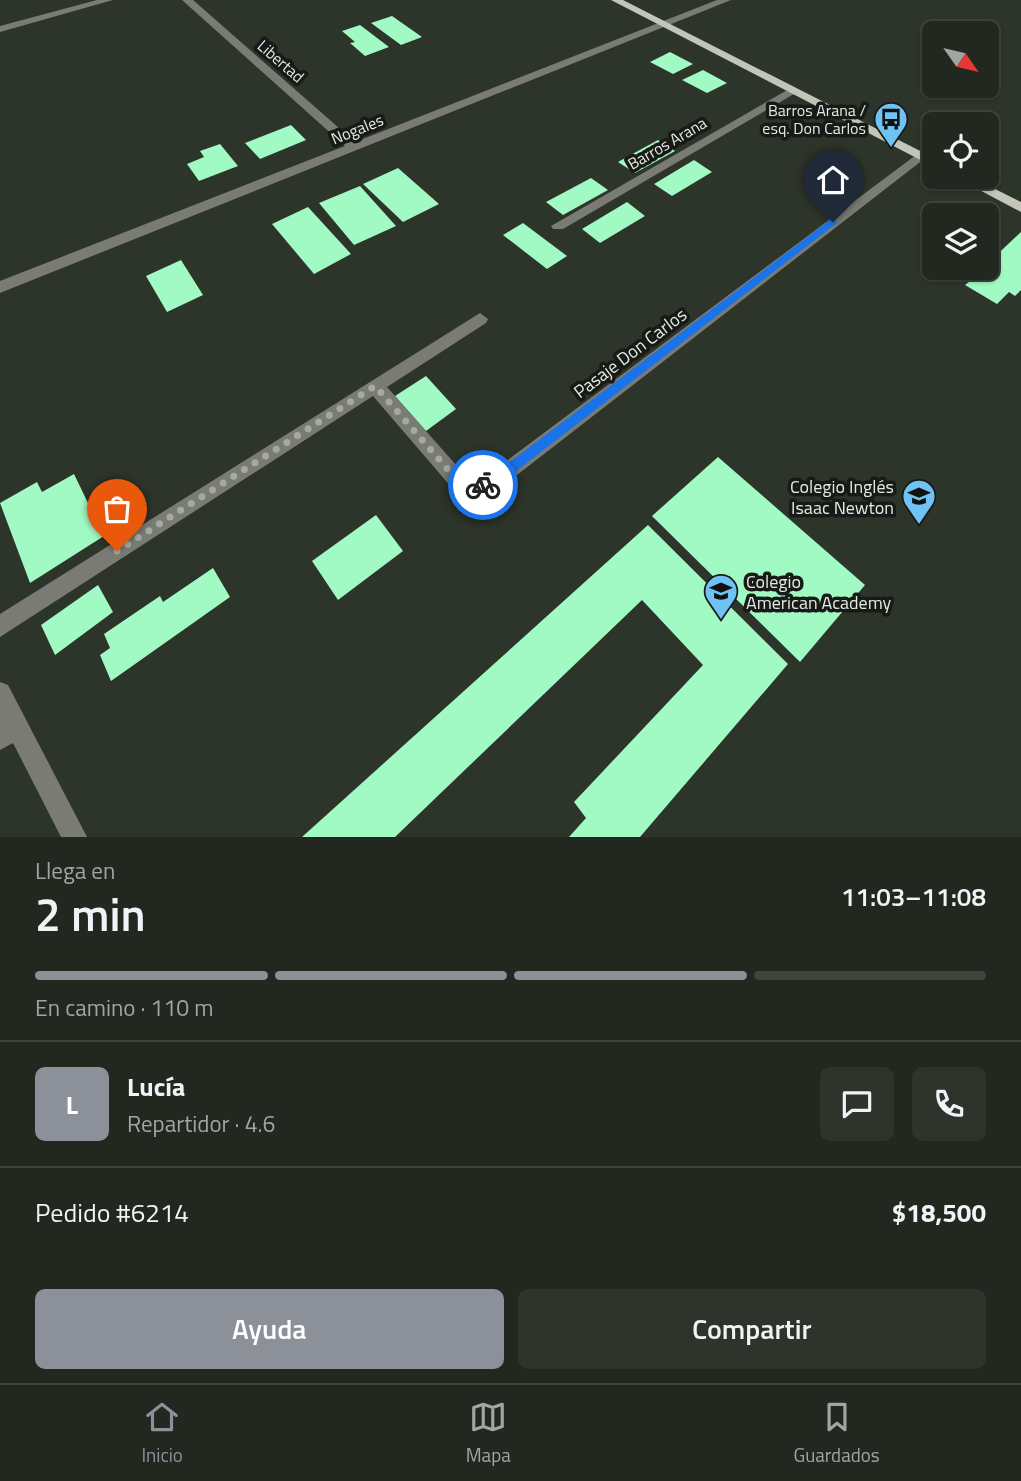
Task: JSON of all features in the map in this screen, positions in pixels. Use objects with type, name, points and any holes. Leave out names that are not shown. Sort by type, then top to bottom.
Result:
[{"type":"main road","points":[[616,0],[922,157]]},
{"type":"main road","points":[[984,189],[1021,208]]},
{"type":"street","points":[[0,29],[108,0]]},
{"type":"street","name":"Libertad","points":[[187,0],[355,147]]},
{"type":"street","name":"Nogales","points":[[0,287],[726,0]]},
{"type":"street","name":"Barros Arana","points":[[558,226],[793,91]]},
{"type":"street","name":"Pasaje Don Carlos","points":[[375,386],[459,482],[488,486],[922,164]]},
{"type":"street","points":[[0,626],[480,319]]},
{"type":"street","points":[[0,693],[8,732],[74,837]]},
{"type":"building","points":[[392,16],[422,37],[401,45],[371,23]]},
{"type":"building","points":[[360,25],[389,47],[365,56],[350,43],[355,42],[342,31]]},
{"type":"building","points":[[670,52],[693,64],[673,74],[650,62]]},
{"type":"building","points":[[703,70],[727,83],[707,93],[682,80]]},
{"type":"building","points":[[291,125],[306,140],[260,159],[245,143]]},
{"type":"building","points":[[658,140],[675,151],[635,173],[618,162]]},
{"type":"building","points":[[220,144],[238,166],[199,181],[187,164],[204,157],[200,151]]},
{"type":"building","points":[[694,160],[712,172],[672,196],[654,184]]},
{"type":"building","points":[[398,168],[439,204],[403,222],[363,184]]},
{"type":"building","points":[[591,178],[608,190],[563,215],[546,202]]},
{"type":"building","points":[[360,186],[396,226],[354,245],[319,203]]},
{"type":"building","points":[[627,202],[645,216],[600,243],[582,229]]},
{"type":"building","points":[[308,207],[351,254],[314,274],[272,224]]},
{"type":"building","points":[[523,223],[567,256],[547,269],[503,235]]},
{"type":"building","points":[[1021,232],[1021,290],[1015,296],[1009,292],[997,304],[965,285],[971,280],[999,280],[999,253]]},
{"type":"building","points":[[181,260],[203,295],[167,312],[146,276]]},
{"type":"building","points":[[426,376],[456,409],[426,431],[395,396]]},
{"type":"building","points":[[718,457],[865,585],[800,662],[652,516]]},
{"type":"building","points":[[74,474],[104,536],[30,583],[0,503],[37,482],[42,492]]},
{"type":"building","points":[[376,515],[403,551],[338,600],[312,561]]},
{"type":"building","points":[[648,525],[788,664],[640,837],[569,837],[586,818],[574,802],[703,665],[642,600],[395,837],[302,837]]},
{"type":"building","points":[[213,568],[230,597],[111,681],[100,655],[110,648],[104,634],[160,596],[163,602]]},
{"type":"building","points":[[98,585],[113,612],[55,655],[41,625]]},
{"type":"way so far","points":[[117,551],[375,386],[459,482],[483,485]]},
{"type":"place","name":"Barros Arana / esq. Don Carlos","points":[[891,149]]},
{"type":"place","name":"Colegio Inglés Isaac Newton","points":[[919,526]]},
{"type":"place","name":"Colegio American Academy","points":[[721,621]]},
{"type":"route","points":[[483,485],[488,486],[833,222]]}]
